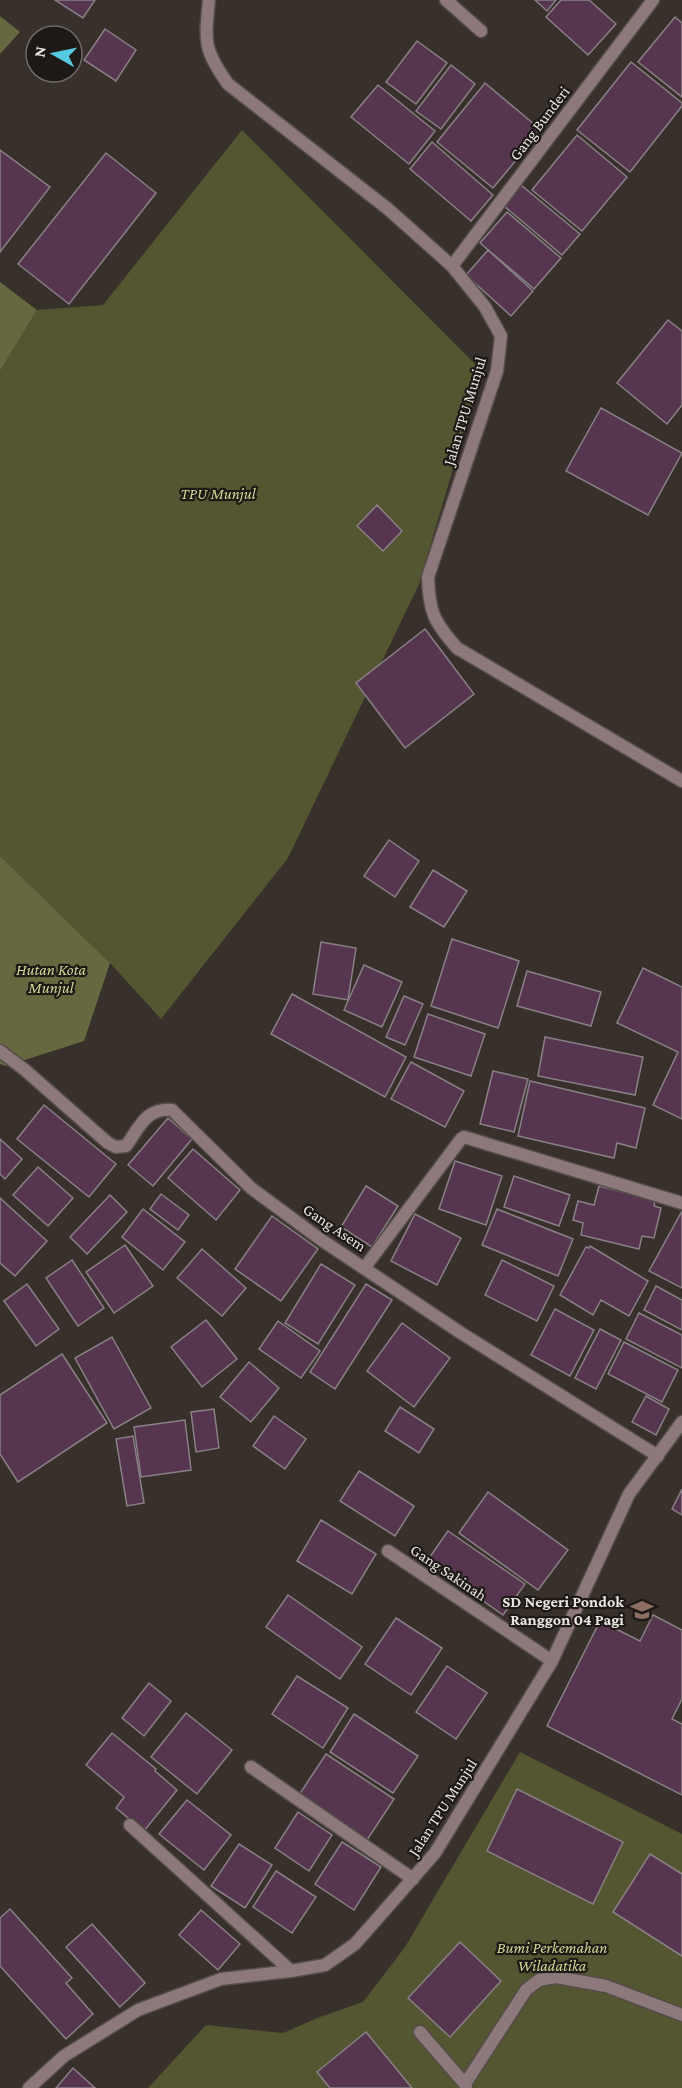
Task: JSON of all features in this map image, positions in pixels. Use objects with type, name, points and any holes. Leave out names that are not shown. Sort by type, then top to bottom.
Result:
[{"type":"street","name":"Jalan TPU Munjul","points":[[209,0],[205,36],[212,61],[228,84],[388,209],[452,266],[485,307],[501,336],[497,371],[428,577],[429,603],[438,626],[457,648],[682,781]]},
{"type":"street","points":[[446,0],[481,31]]},
{"type":"street","name":"Gang Bunderi","points":[[452,266],[653,0]]},
{"type":"street","name":"Gang Asem","points":[[0,1051],[26,1070],[108,1143],[116,1147],[126,1146],[148,1115],[160,1109],[172,1110],[251,1188],[320,1239],[461,1333],[658,1455]]},
{"type":"street","points":[[365,1267],[460,1139],[464,1137],[682,1203]]},
{"type":"street","name":"Jalan TPU Munjul","points":[[29,2088],[64,2056],[138,2010],[221,1979],[325,1965],[355,1944],[435,1853],[552,1661],[629,1494],[682,1422]]},
{"type":"street","name":"Gang Sakinah","points":[[388,1551],[552,1661]]},
{"type":"street","points":[[251,1767],[413,1879]]},
{"type":"street","points":[[130,1825],[291,1971]]},
{"type":"street","points":[[420,2032],[465,2086],[526,1990],[540,1980],[556,1977],[606,1986],[682,2015]]},
{"type":"green space","points":[[0,16],[20,32],[0,54]]},
{"type":"green space","name":"TPU Munjul","points":[[242,130],[482,371],[419,584],[288,858],[161,1019],[110,963],[0,856],[0,371],[37,310],[103,305]]},
{"type":"green space","points":[[0,282],[37,310],[0,371]]},
{"type":"green space","name":"Hutan Kota Munjul","points":[[0,856],[110,963],[84,1041],[6,1066],[0,1064]]},
{"type":"green space","name":"Bumi Perkemahan Wiladatika","points":[[520,1752],[682,1834],[682,2088],[148,2088],[206,2025],[283,2033],[363,2002],[405,1947]]},
{"type":"building","points":[[55,0],[95,0],[83,18]]},
{"type":"building","points":[[535,0],[556,0],[547,11]]},
{"type":"building","points":[[561,0],[589,0],[616,24],[588,55],[546,17]]},
{"type":"building","points":[[675,17],[682,23],[682,97],[638,62]]},
{"type":"building","points":[[105,29],[136,50],[116,81],[84,60]]},
{"type":"building","points":[[417,41],[447,63],[416,104],[386,82]]},
{"type":"building","points":[[631,62],[682,103],[682,106],[630,172],[577,130]]},
{"type":"building","points":[[451,65],[475,84],[441,129],[416,111]]},
{"type":"building","points":[[485,83],[541,130],[493,188],[437,142]]},
{"type":"building","points":[[378,85],[435,131],[409,164],[351,117]]},
{"type":"building","points":[[577,135],[627,177],[582,231],[532,190]]},
{"type":"building","points":[[432,142],[493,195],[471,221],[410,169]]},
{"type":"building","points":[[0,150],[50,187],[0,252]]},
{"type":"building","points":[[106,153],[156,193],[69,304],[18,264]]},
{"type":"building","points":[[521,185],[580,234],[562,255],[504,206]]},
{"type":"building","points":[[507,212],[561,258],[534,289],[480,243]]},
{"type":"building","points":[[488,250],[533,291],[511,316],[466,275]]},
{"type":"building","points":[[668,320],[682,331],[682,405],[667,424],[617,383]]},
{"type":"building","points":[[601,408],[682,453],[648,515],[566,471]]},
{"type":"building","points":[[377,505],[402,531],[383,551],[357,526]]},
{"type":"building","points":[[425,629],[474,694],[405,748],[356,683]]},
{"type":"building","points":[[389,840],[419,861],[395,897],[364,876]]},
{"type":"building","points":[[433,870],[467,891],[444,927],[410,907]]},
{"type":"building","points":[[452,939],[519,961],[498,1028],[431,1006]]},
{"type":"building","points":[[321,942],[356,948],[348,1000],[313,994]]},
{"type":"building","points":[[364,965],[402,982],[382,1027],[344,1010]]},
{"type":"building","points":[[643,968],[682,987],[682,1119],[653,1105],[678,1052],[617,1023]]},
{"type":"building","points":[[527,971],[601,992],[591,1026],[517,1006]]},
{"type":"building","points":[[292,994],[406,1057],[385,1097],[271,1034]]},
{"type":"building","points":[[404,996],[423,1004],[405,1045],[386,1037]]},
{"type":"building","points":[[428,1014],[485,1034],[471,1076],[414,1057]]},
{"type":"building","points":[[545,1037],[643,1057],[635,1095],[538,1076]]},
{"type":"building","points":[[411,1062],[464,1091],[445,1127],[391,1099]]},
{"type":"building","points":[[493,1071],[528,1079],[514,1132],[480,1124]]},
{"type":"building","points":[[530,1081],[645,1108],[636,1148],[617,1143],[614,1158],[518,1136]]},
{"type":"building","points":[[44,1105],[116,1164],[89,1197],[17,1139]]},
{"type":"building","points":[[168,1118],[192,1139],[153,1186],[128,1165]]},
{"type":"building","points":[[0,1139],[22,1159],[5,1179],[0,1174]]},
{"type":"building","points":[[193,1149],[240,1190],[216,1220],[168,1178]]},
{"type":"building","points":[[455,1161],[502,1176],[486,1225],[439,1209]]},
{"type":"building","points":[[38,1167],[73,1198],[48,1226],[13,1195]]},
{"type":"building","points":[[514,1176],[570,1195],[559,1226],[504,1207]]},
{"type":"building","points":[[366,1186],[398,1206],[372,1247],[341,1227]]},
{"type":"building","points":[[599,1186],[655,1200],[654,1206],[661,1208],[654,1238],[642,1236],[639,1249],[581,1235],[583,1223],[573,1220],[578,1201],[594,1205]]},
{"type":"building","points":[[161,1194],[189,1215],[178,1230],[150,1209]]},
{"type":"building","points":[[110,1195],[127,1212],[87,1254],[70,1237]]},
{"type":"building","points":[[0,1198],[47,1241],[15,1276],[0,1263]]},
{"type":"building","points":[[143,1209],[185,1242],[163,1270],[122,1237]]},
{"type":"building","points":[[497,1209],[573,1239],[558,1276],[482,1245]]},
{"type":"building","points":[[682,1211],[682,1288],[649,1271]]},
{"type":"building","points":[[415,1214],[461,1238],[437,1285],[391,1261]]},
{"type":"building","points":[[272,1216],[318,1249],[281,1301],[235,1269]]},
{"type":"building","points":[[125,1245],[153,1286],[114,1313],[86,1272]]},
{"type":"building","points":[[590,1246],[648,1281],[629,1316],[601,1300],[593,1315],[560,1295],[586,1247]]},
{"type":"building","points":[[202,1249],[246,1288],[222,1316],[177,1278]]},
{"type":"building","points":[[72,1260],[104,1308],[78,1326],[46,1278]]},
{"type":"building","points":[[502,1260],[554,1286],[537,1321],[485,1295]]},
{"type":"building","points":[[321,1264],[355,1285],[318,1344],[285,1323]]},
{"type":"building","points":[[27,1284],[59,1329],[36,1346],[4,1301]]},
{"type":"building","points":[[366,1284],[392,1300],[335,1389],[310,1372]]},
{"type":"building","points":[[656,1286],[682,1300],[682,1330],[644,1310]]},
{"type":"building","points":[[555,1309],[594,1330],[570,1376],[531,1355]]},
{"type":"building","points":[[639,1313],[682,1335],[682,1368],[626,1339]]},
{"type":"building","points":[[206,1320],[237,1359],[202,1387],[171,1347]]},
{"type":"building","points":[[278,1321],[320,1351],[301,1378],[259,1349]]},
{"type":"building","points":[[402,1323],[450,1358],[414,1407],[367,1371]]},
{"type":"building","points":[[600,1329],[621,1340],[596,1389],[575,1378]]},
{"type":"building","points":[[112,1337],[151,1408],[114,1429],[75,1358]]},
{"type":"building","points":[[624,1342],[678,1370],[662,1402],[608,1374]]},
{"type":"building","points":[[62,1354],[107,1423],[18,1482],[0,1454],[0,1395]]},
{"type":"building","points":[[249,1362],[279,1388],[251,1422],[220,1397]]},
{"type":"building","points":[[646,1396],[669,1409],[656,1435],[632,1422]]},
{"type":"building","points":[[400,1407],[434,1429],[419,1453],[385,1431]]},
{"type":"building","points":[[214,1409],[219,1448],[196,1452],[191,1412]]},
{"type":"building","points":[[274,1416],[306,1439],[285,1469],[253,1446]]},
{"type":"building","points":[[185,1420],[191,1470],[141,1477],[134,1427]]},
{"type":"building","points":[[133,1436],[144,1503],[127,1506],[116,1439]]},
{"type":"building","points":[[359,1471],[414,1506],[395,1536],[340,1501]]},
{"type":"building","points":[[682,1489],[682,1515],[672,1509]]},
{"type":"building","points":[[488,1492],[568,1550],[538,1590],[459,1533]]},
{"type":"building","points":[[321,1520],[376,1554],[352,1594],[297,1561]]},
{"type":"building","points":[[448,1531],[525,1584],[503,1615],[427,1561]]},
{"type":"building","points":[[288,1595],[362,1647],[340,1679],[266,1627]]},
{"type":"building","points":[[653,1615],[682,1630],[682,1699],[672,1719],[682,1724],[682,1795],[547,1726],[600,1621],[640,1641]]},
{"type":"building","points":[[396,1618],[442,1648],[411,1695],[365,1664]]},
{"type":"building","points":[[447,1666],[487,1693],[456,1739],[416,1712]]},
{"type":"building","points":[[297,1676],[348,1708],[323,1748],[272,1714]]},
{"type":"building","points":[[149,1683],[171,1701],[144,1736],[122,1718]]},
{"type":"building","points":[[186,1713],[232,1750],[197,1794],[151,1757]]},
{"type":"building","points":[[354,1714],[418,1756],[393,1793],[330,1752]]},
{"type":"building","points":[[112,1733],[156,1769],[155,1771],[177,1790],[144,1831],[116,1808],[124,1797],[86,1765]]},
{"type":"building","points":[[326,1754],[394,1799],[367,1840],[299,1795]]},
{"type":"building","points":[[517,1789],[623,1842],[593,1904],[487,1851]]},
{"type":"building","points":[[187,1800],[231,1835],[204,1870],[159,1834]]},
{"type":"building","points":[[298,1812],[332,1835],[309,1871],[275,1848]]},
{"type":"building","points":[[342,1842],[381,1867],[354,1910],[315,1884]]},
{"type":"building","points":[[239,1844],[272,1865],[245,1908],[211,1886]]},
{"type":"building","points":[[650,1854],[682,1874],[682,1956],[613,1912]]},
{"type":"building","points":[[276,1871],[316,1897],[292,1933],[253,1907]]},
{"type":"building","points":[[10,1909],[72,1978],[66,1983],[93,2014],[66,2039],[0,1966],[0,1918]]},
{"type":"building","points":[[201,1910],[240,1944],[218,1970],[179,1935]]},
{"type":"building","points":[[92,1924],[145,1983],[120,2007],[66,1947]]},
{"type":"building","points":[[460,1942],[501,1981],[450,2037],[408,1998]]},
{"type":"building","points":[[366,2032],[412,2088],[330,2088],[317,2072]]},
{"type":"building","points":[[73,2068],[95,2088],[56,2088]]},
{"type":"place","name":"SD Negeri Pondok Ranggon 04 Pagi","points":[[642,1610]]}]
